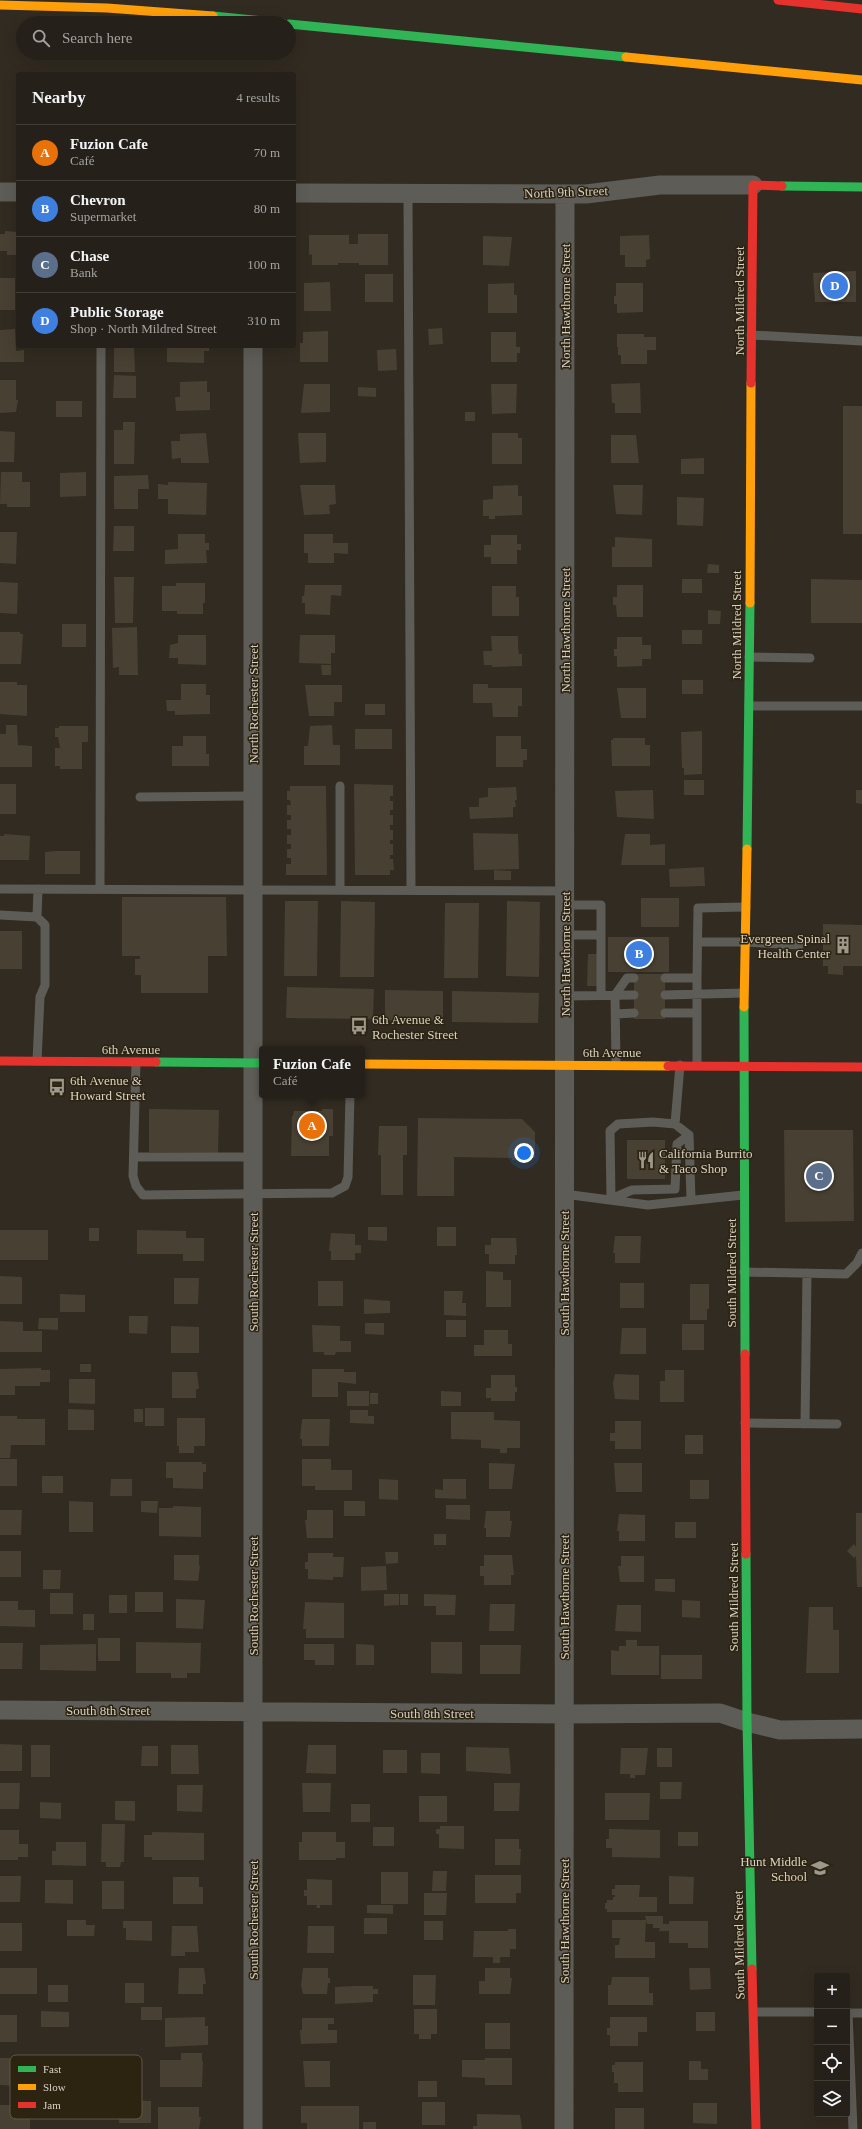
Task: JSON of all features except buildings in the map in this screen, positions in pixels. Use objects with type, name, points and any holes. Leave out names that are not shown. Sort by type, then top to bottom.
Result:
[{"type":"main road","points":[[778,0],[862,10]]},
{"type":"main road","points":[[0,5],[80,5],[143,9],[213,16]]},
{"type":"main road","points":[[296,25],[862,80]]},
{"type":"main road","points":[[296,28],[357,31]]},
{"type":"main road","name":"North 9th Street","points":[[753,185],[862,187]]},
{"type":"main road","name":"North Mildred Street","points":[[743,1065],[749,706],[753,185]]},
{"type":"main road","name":"6th Avenue","points":[[0,1061],[257,1063]]},
{"type":"main road","name":"6th Avenue","points":[[365,1064],[565,1066],[743,1065],[862,1067]]},
{"type":"main road","name":"South Mildred Street","points":[[743,1065],[747,1722],[756,2129]]},
{"type":"street","name":"North 9th Street","points":[[296,193],[586,194],[660,185],[753,185]]},
{"type":"street","points":[[0,192],[16,192]]},
{"type":"street","name":"North Hawthorne Street","points":[[565,194],[565,1066]]},
{"type":"street","name":"North Rochester Street","points":[[253,348],[253,889],[257,1063]]},
{"type":"street","name":"South Rochester Street","points":[[253,2129],[253,1157],[257,1063]]},
{"type":"street","name":"South Hawthorne Street","points":[[564,2129],[565,1066]]},
{"type":"street","name":"South 8th Street","points":[[0,1710],[564,1714],[720,1713],[747,1722],[780,1730],[862,1729]]},
{"type":"lane","points":[[408,194],[411,890]]},
{"type":"lane","points":[[752,335],[862,341]]},
{"type":"lane","points":[[100,889],[101,348]]},
{"type":"lane","points":[[749,657],[810,658]]},
{"type":"lane","points":[[749,706],[862,706]]},
{"type":"lane","points":[[340,786],[340,890]]},
{"type":"lane","points":[[140,797],[253,796]]},
{"type":"lane","points":[[0,889],[411,890],[565,898],[601,905],[601,995]]},
{"type":"lane","points":[[37,917],[38,889]]},
{"type":"lane","points":[[697,1065],[698,908],[746,907]]},
{"type":"lane","points":[[0,915],[37,917],[46,925],[45,985],[40,997],[37,1061]]},
{"type":"lane","points":[[565,935],[601,935]]},
{"type":"lane","points":[[698,942],[746,942],[800,945]]},
{"type":"lane","points":[[616,1065],[615,995],[627,978],[634,978]]},
{"type":"lane","points":[[665,978],[697,978]]},
{"type":"lane","points":[[665,995],[744,993]]},
{"type":"lane","points":[[565,996],[634,995]]},
{"type":"lane","points":[[616,1014],[634,1013]]},
{"type":"lane","points":[[665,1013],[697,1013]]},
{"type":"lane","points":[[136,1062],[133,1176],[136,1186],[143,1195],[332,1193],[345,1186],[348,1177],[350,1098]]},
{"type":"lane","points":[[675,1124],[680,1065]]},
{"type":"lane","points":[[611,1199],[610,1131],[618,1124],[653,1122],[675,1124],[689,1135]]},
{"type":"lane","points":[[611,1199],[632,1190],[675,1189],[676,1144],[689,1135]]},
{"type":"lane","points":[[689,1135],[691,1199]]},
{"type":"lane","points":[[134,1157],[253,1157]]},
{"type":"lane","points":[[564,1194],[648,1205],[691,1199],[743,1195]]},
{"type":"lane","points":[[744,1272],[846,1274],[857,1263],[862,1253]]},
{"type":"lane","points":[[804,1424],[807,1273]]},
{"type":"lane","points":[[745,1423],[837,1424]]},
{"type":"lane","points":[[754,2012],[814,2012]]},
{"type":"lane","points":[[850,2013],[862,2013]]},
{"type":"lane","points":[[849,2045],[853,2129]]},
{"type":"traffic: fast","points":[[296,25],[626,57]]},
{"type":"traffic: fast","points":[[782,186],[862,187]]},
{"type":"traffic: fast","points":[[747,849],[750,603]]},
{"type":"traffic: fast","points":[[744,1007],[745,1354]]},
{"type":"traffic: fast","points":[[156,1062],[259,1063]]},
{"type":"traffic: fast","points":[[746,1554],[747,1722],[752,1969]]},
{"type":"traffic: slow","points":[[0,5],[107,8],[213,16]]},
{"type":"traffic: slow","points":[[626,57],[862,80]]},
{"type":"traffic: slow","points":[[750,603],[751,383]]},
{"type":"traffic: slow","points":[[744,1007],[747,849]]},
{"type":"traffic: slow","points":[[365,1064],[668,1066]]},
{"type":"traffic: jam","points":[[778,0],[862,9]]},
{"type":"traffic: jam","points":[[751,383],[753,185],[782,186]]},
{"type":"traffic: jam","points":[[0,1061],[156,1062]]},
{"type":"traffic: jam","points":[[668,1066],[862,1067]]},
{"type":"traffic: jam","points":[[745,1354],[746,1554]]},
{"type":"traffic: jam","points":[[752,1969],[756,2129]]},
{"type":"place","name":"Public Storage","points":[[835,286]]},
{"type":"place","name":"Evergreen Spinal Health Center","points":[[843,945]]},
{"type":"place","name":"Chevron","points":[[639,954]]},
{"type":"place","name":"6th Avenue & Rochester Street","points":[[359,1026]]},
{"type":"place","name":"6th Avenue & Howard Street","points":[[57,1087]]},
{"type":"place","name":"Fuzion Cafe","points":[[312,1126]]},
{"type":"place","name":"California Burrito & Taco Shop","points":[[646,1160]]},
{"type":"place","name":"Chase","points":[[819,1176]]},
{"type":"place","name":"Hunt Middle School","points":[[820,1868]]}]
